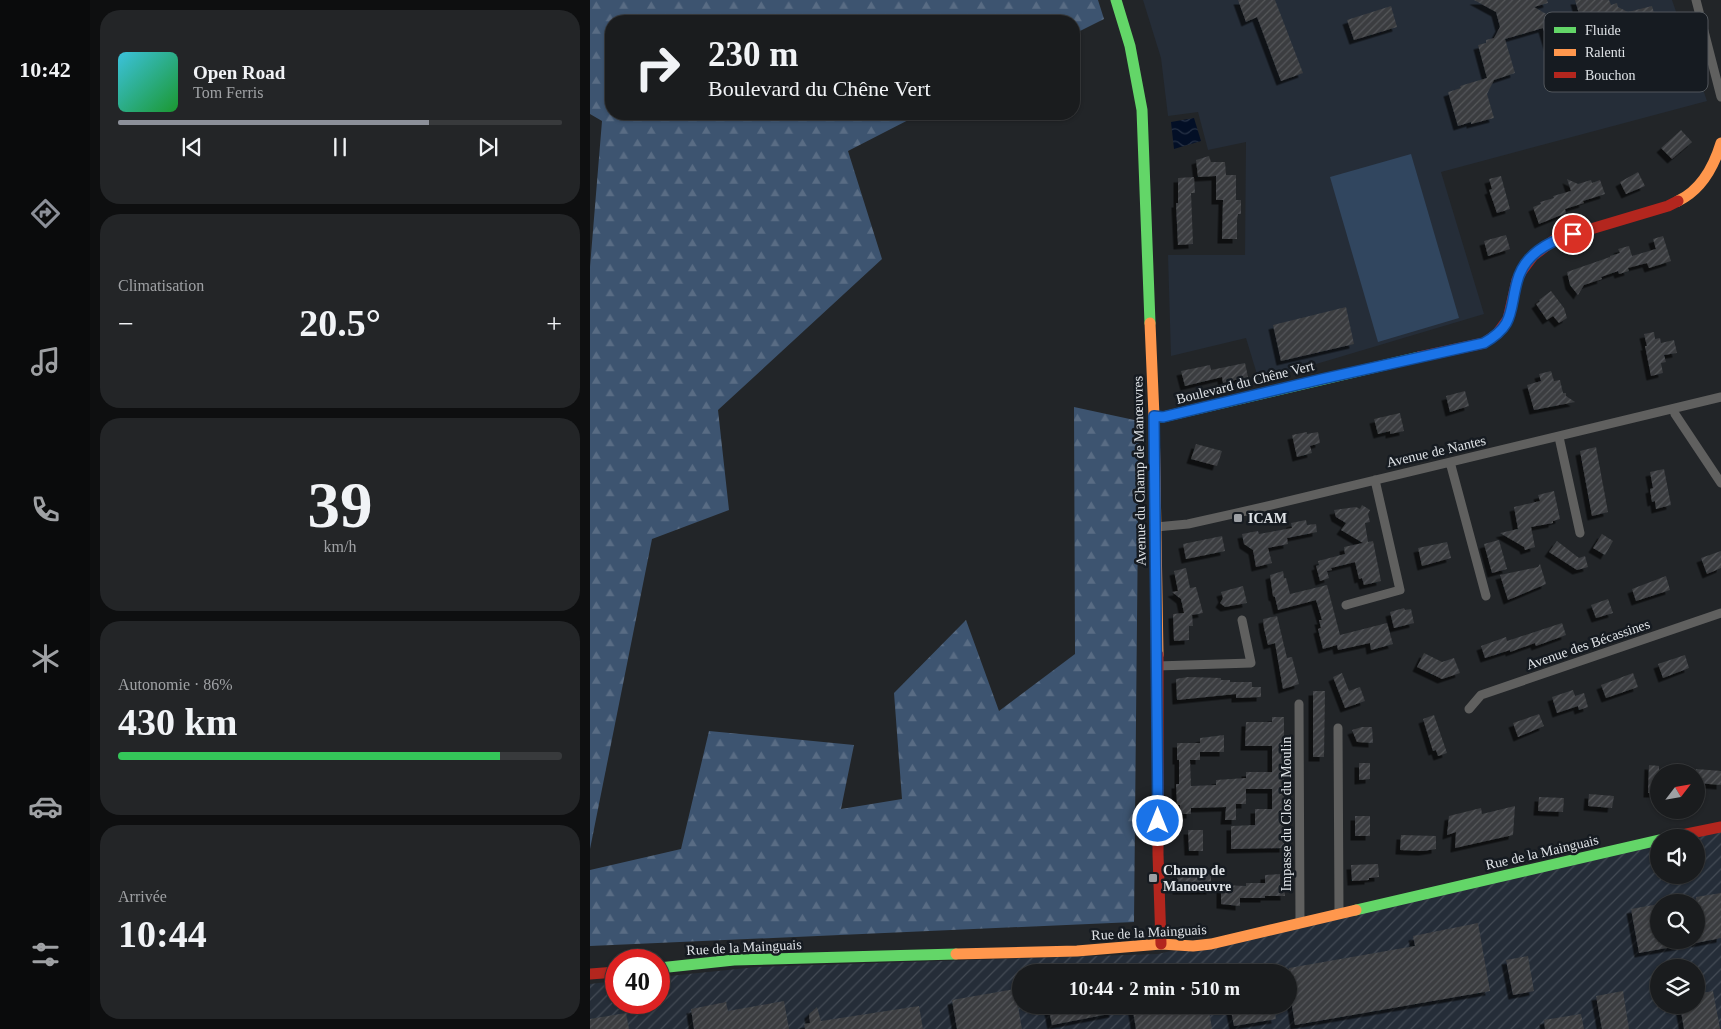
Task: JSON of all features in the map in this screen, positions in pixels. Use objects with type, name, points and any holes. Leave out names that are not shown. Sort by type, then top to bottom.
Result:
[{"type":"street","name":"Avenue du Champ de Manœuvres","points":[[1116,0],[1130,46],[1142,110],[1154,416],[1158,666],[1158,854],[1161,944]]},
{"type":"street","points":[[1708,47],[1721,97]]},
{"type":"street","name":"Boulevard du Chêne Vert","points":[[1154,416],[1163,417],[1484,343],[1496,336],[1506,325],[1511,311],[1517,280],[1527,261],[1538,250],[1554,240],[1668,206],[1687,197],[1703,180],[1715,162],[1721,143]]},
{"type":"street","name":"Avenue de Nantes","points":[[1156,527],[1197,522],[1721,397]]},
{"type":"street","points":[[1674,409],[1721,483]]},
{"type":"street","points":[[1559,436],[1580,533]]},
{"type":"street","points":[[1450,462],[1486,596]]},
{"type":"street","points":[[1346,605],[1400,590],[1375,480]]},
{"type":"street","name":"Avenue des Bécassines","points":[[1469,708],[1480,694],[1721,613]]},
{"type":"street","points":[[1158,666],[1251,663],[1242,620]]},
{"type":"street","name":"Impasse du Clos du Moulin","points":[[1299,704],[1300,923]]},
{"type":"street","points":[[1338,728],[1339,913]]},
{"type":"street","points":[[1705,830],[1721,827]]},
{"type":"street","name":"Rue de la Mainguais","points":[[670,967],[734,960],[1077,951],[1161,944],[1193,946],[1211,944],[1650,842]]},
{"type":"street","points":[[590,974],[605,973]]},
{"type":"shaded area","points":[[1143,0],[1672,0],[1676,12],[1544,12],[1544,92],[1704,92],[1707,101],[1441,172],[1484,314],[1259,381],[1246,338],[1171,356],[1168,255],[1245,255],[1246,142],[1208,150],[1198,112],[1168,116],[1161,58]]},
{"type":"shaded area","points":[[1411,154],[1459,318],[1378,342],[1330,177]]},
{"type":"shaded area","points":[[1721,826],[1721,1029],[590,1029],[590,984],[605,982],[605,1014],[670,1014],[670,976],[757,967],[1158,954],[1650,841],[1650,884],[1705,884],[1705,834]]},
{"type":"green space","points":[[590,0],[1098,0],[1104,19],[1080,31],[1080,15],[605,15],[605,120],[908,120],[848,151],[882,259],[718,410],[729,510],[652,539],[590,849],[590,267],[602,121],[590,114]]},
{"type":"green space","points":[[1074,407],[1139,421],[1134,922],[590,946],[590,870],[681,849],[709,731],[854,745],[841,809],[902,799],[894,693],[966,620],[999,711],[1075,654]]},
{"type":"water","points":[[1194,118],[1201,141],[1174,149],[1171,122]]},
{"type":"building","points":[[1238,0],[1275,0],[1303,73],[1281,81],[1257,17],[1246,22]]},
{"type":"building","points":[[1474,0],[1547,0],[1548,3],[1534,7],[1544,13],[1544,31],[1543,28],[1505,39],[1515,73],[1494,80],[1487,94],[1494,118],[1458,126],[1448,92],[1461,88],[1460,86],[1487,78],[1478,45],[1494,38],[1500,27],[1496,12]]},
{"type":"building","points":[[1575,0],[1609,0],[1611,5],[1617,3],[1618,7],[1628,12],[1578,12]]},
{"type":"building","points":[[1391,6],[1397,27],[1354,40],[1347,20]]},
{"type":"building","points":[[1652,6],[1654,12],[1628,12]]},
{"type":"building","points":[[1681,130],[1692,142],[1672,159],[1661,148]]},
{"type":"building","points":[[1209,156],[1211,162],[1225,162],[1226,175],[1236,175],[1236,200],[1241,200],[1241,214],[1238,214],[1237,220],[1237,239],[1222,239],[1223,200],[1216,200],[1216,176],[1198,177],[1196,160]]},
{"type":"building","points":[[1638,172],[1645,186],[1626,194],[1620,182]]},
{"type":"building","points":[[1501,176],[1510,209],[1497,213],[1489,190],[1492,189],[1489,179]]},
{"type":"building","points":[[1194,177],[1195,193],[1191,193],[1193,244],[1178,245],[1176,203],[1178,203],[1178,178]]},
{"type":"building","points":[[1567,179],[1578,184],[1591,180],[1592,183],[1600,180],[1605,194],[1565,209],[1566,213],[1539,224],[1533,207],[1541,204],[1540,202],[1554,198],[1553,196],[1571,191]]},
{"type":"building","points":[[1506,235],[1510,249],[1488,256],[1484,241]]},
{"type":"building","points":[[1663,236],[1671,261],[1649,268],[1647,263],[1628,268],[1629,271],[1619,274],[1618,271],[1601,277],[1602,279],[1584,285],[1578,295],[1570,285],[1567,272],[1620,253],[1618,249],[1629,246],[1632,256],[1656,249],[1653,239]]},
{"type":"building","points":[[1551,291],[1564,308],[1567,318],[1559,323],[1553,316],[1547,320],[1536,304]]},
{"type":"building","points":[[1346,307],[1354,344],[1281,361],[1273,325]]},
{"type":"building","points":[[1654,332],[1655,339],[1660,338],[1661,343],[1674,340],[1677,353],[1664,355],[1666,362],[1661,363],[1663,373],[1651,376],[1644,334]]},
{"type":"building","points":[[1245,363],[1248,377],[1223,383],[1222,377],[1185,386],[1181,371],[1210,365],[1211,370]]},
{"type":"building","points":[[1551,371],[1554,381],[1560,380],[1563,393],[1566,393],[1566,396],[1575,402],[1534,410],[1527,385],[1541,381],[1539,374]]},
{"type":"building","points":[[1465,391],[1469,406],[1450,412],[1446,396]]},
{"type":"building","points":[[1400,413],[1404,431],[1390,434],[1390,431],[1378,434],[1374,419]]},
{"type":"building","points":[[1307,432],[1307,434],[1318,432],[1320,443],[1310,446],[1312,453],[1297,457],[1292,435]]},
{"type":"building","points":[[1196,444],[1222,451],[1217,466],[1191,459]]},
{"type":"building","points":[[1596,447],[1608,512],[1592,516],[1580,451]]},
{"type":"building","points":[[1664,469],[1671,505],[1656,509],[1655,501],[1652,502],[1650,489],[1653,488],[1650,472]]},
{"type":"building","points":[[1554,491],[1560,519],[1553,521],[1553,523],[1531,527],[1535,547],[1525,550],[1524,547],[1500,533],[1518,529],[1514,507],[1540,501],[1538,495]]},
{"type":"building","points":[[1362,505],[1370,510],[1368,514],[1370,522],[1365,523],[1368,542],[1373,541],[1381,581],[1364,585],[1362,578],[1359,579],[1355,562],[1331,568],[1332,570],[1327,571],[1329,578],[1320,581],[1316,566],[1319,565],[1318,561],[1345,554],[1344,547],[1363,543],[1341,530],[1346,523],[1336,517],[1334,510],[1356,507],[1360,509]]},
{"type":"building","points":[[1306,520],[1307,525],[1316,524],[1317,532],[1287,538],[1288,544],[1268,548],[1272,563],[1256,567],[1253,550],[1244,544],[1242,534],[1258,531],[1259,534],[1292,528],[1291,523]]},
{"type":"building","points":[[1602,534],[1613,541],[1605,555],[1593,548]]},
{"type":"building","points":[[1222,536],[1225,551],[1186,559],[1183,544]]},
{"type":"building","points":[[1499,540],[1507,569],[1492,573],[1484,544]]},
{"type":"building","points":[[1557,541],[1579,558],[1585,556],[1588,567],[1577,570],[1549,552]]},
{"type":"building","points":[[1447,542],[1451,558],[1422,566],[1418,548]]},
{"type":"building","points":[[1721,551],[1721,568],[1707,574],[1701,558]]},
{"type":"building","points":[[1540,564],[1546,584],[1508,600],[1500,575],[1538,567]]},
{"type":"building","points":[[1186,568],[1190,588],[1196,587],[1203,613],[1192,615],[1193,626],[1189,626],[1189,640],[1174,641],[1173,614],[1184,613],[1181,599],[1172,592],[1178,591],[1174,571]]},
{"type":"building","points":[[1283,571],[1290,594],[1327,585],[1340,635],[1387,623],[1393,644],[1371,650],[1370,643],[1338,650],[1337,645],[1323,649],[1318,629],[1321,628],[1319,620],[1322,620],[1316,600],[1278,610],[1275,597],[1273,596],[1270,575]]},
{"type":"building","points":[[1666,576],[1670,590],[1636,601],[1632,589]]},
{"type":"building","points":[[1243,586],[1247,603],[1225,607],[1220,603],[1223,598],[1221,592]]},
{"type":"building","points":[[1608,599],[1613,613],[1596,618],[1591,605]]},
{"type":"building","points":[[1404,608],[1405,610],[1411,609],[1414,623],[1394,628],[1390,612]]},
{"type":"building","points":[[1277,616],[1287,658],[1292,657],[1299,684],[1283,689],[1275,643],[1268,645],[1263,619]]},
{"type":"building","points":[[1562,623],[1566,635],[1536,646],[1535,643],[1485,658],[1481,646],[1506,637],[1507,641]]},
{"type":"building","points":[[1424,653],[1442,662],[1454,658],[1460,673],[1442,679],[1417,667]]},
{"type":"building","points":[[1685,655],[1689,668],[1663,678],[1658,664]]},
{"type":"building","points":[[1342,673],[1349,691],[1360,687],[1365,701],[1345,708],[1333,677]]},
{"type":"building","points":[[1633,673],[1638,687],[1606,698],[1601,685]]},
{"type":"building","points":[[1188,677],[1221,678],[1221,680],[1230,680],[1230,682],[1252,682],[1252,687],[1261,687],[1261,697],[1236,698],[1236,694],[1177,700],[1176,679]]},
{"type":"building","points":[[1573,690],[1575,696],[1584,693],[1588,707],[1579,710],[1578,706],[1557,713],[1552,697]]},
{"type":"building","points":[[1313,691],[1325,691],[1324,757],[1313,757]]},
{"type":"building","points":[[1539,714],[1544,726],[1518,737],[1513,723]]},
{"type":"building","points":[[1434,715],[1447,753],[1438,756],[1436,750],[1433,751],[1423,719]]},
{"type":"building","points":[[1272,717],[1284,717],[1284,848],[1231,849],[1231,826],[1255,825],[1255,809],[1272,809],[1272,789],[1246,789],[1246,804],[1236,804],[1236,820],[1225,820],[1226,807],[1191,808],[1191,814],[1180,814],[1180,805],[1177,805],[1176,784],[1179,784],[1177,743],[1200,743],[1200,738],[1224,735],[1224,752],[1200,752],[1200,760],[1190,760],[1191,786],[1216,785],[1216,780],[1246,778],[1246,772],[1272,772],[1272,746],[1245,746],[1246,722],[1272,722]]},
{"type":"building","points":[[1372,727],[1373,743],[1357,742],[1352,730]]},
{"type":"building","points":[[1359,763],[1370,763],[1370,779],[1359,780]]},
{"type":"building","points":[[1649,765],[1650,793],[1648,793]]},
{"type":"building","points":[[1705,770],[1721,771],[1721,785],[1705,784]]},
{"type":"building","points":[[1589,794],[1614,796],[1612,808],[1588,806]]},
{"type":"building","points":[[1539,797],[1564,798],[1563,812],[1538,811]]},
{"type":"building","points":[[1515,806],[1513,835],[1455,848],[1456,832],[1447,835],[1449,816],[1481,808],[1482,814]]},
{"type":"building","points":[[1355,816],[1370,816],[1370,836],[1355,836]]},
{"type":"building","points":[[1188,830],[1203,830],[1203,851],[1189,851]]},
{"type":"building","points":[[1401,835],[1436,836],[1436,849],[1423,851],[1400,850]]},
{"type":"building","points":[[1378,864],[1379,877],[1369,878],[1369,880],[1352,881],[1351,865]]},
{"type":"building","points":[[1211,873],[1211,890],[1177,890],[1177,874]]},
{"type":"building","points":[[1280,874],[1280,886],[1284,886],[1285,896],[1240,898],[1240,906],[1221,904],[1221,885],[1246,886],[1246,883],[1265,883],[1265,875]]},
{"type":"building","points":[[1721,893],[1721,938],[1705,941],[1705,896]]},
{"type":"building","points":[[1650,906],[1650,949],[1661,949],[1639,953],[1631,909]]},
{"type":"building","points":[[1478,923],[1490,991],[1295,1025],[1293,1014],[1297,1014],[1297,967],[1415,946],[1413,936]]},
{"type":"building","points":[[1528,956],[1534,991],[1513,995],[1506,960]]},
{"type":"building","points":[[1012,990],[1012,1014],[1019,1014],[1022,1029],[957,1029],[952,1000]]},
{"type":"building","points":[[1623,991],[1629,1029],[1602,1029],[1596,996]]},
{"type":"building","points":[[1713,991],[1720,1029],[1684,1029],[1682,1014],[1705,1014],[1705,992]]},
{"type":"building","points":[[784,1001],[789,1029],[694,1029],[691,1009],[726,1002],[728,1011]]},
{"type":"building","points":[[919,1006],[923,1029],[805,1029],[804,1024],[810,1023],[809,1014],[817,1007],[821,1021]]},
{"type":"building","points":[[626,1014],[629,1029],[590,1029],[590,1019]]},
{"type":"building","points":[[1050,1014],[1109,1014],[1052,1025]]},
{"type":"building","points":[[1134,1014],[1210,1014],[1212,1029],[1136,1029]]},
{"type":"building","points":[[1232,1014],[1275,1014],[1276,1019],[1234,1026]]},
{"type":"building","points":[[1581,1014],[1584,1029],[1545,1029],[1544,1020]]},
{"type":"traffic: fast","points":[[1116,0],[1130,46],[1142,110],[1150,323]]},
{"type":"traffic: fast","points":[[1154,416],[1163,417],[1419,357]]},
{"type":"traffic: fast","points":[[1356,910],[1650,842]]},
{"type":"traffic: fast","points":[[670,967],[734,960],[956,954]]},
{"type":"traffic: slow","points":[[1678,201],[1693,191],[1706,177],[1721,143]]},
{"type":"traffic: slow","points":[[1150,323],[1154,416],[1158,655]]},
{"type":"traffic: slow","points":[[956,954],[1077,951],[1161,944],[1193,946],[1211,944],[1356,910]]},
{"type":"traffic: jam","points":[[1419,357],[1484,343],[1497,334],[1508,319],[1517,280],[1521,272],[1533,256],[1554,240],[1668,206],[1678,201]]},
{"type":"traffic: jam","points":[[1158,655],[1158,854],[1161,944]]},
{"type":"traffic: jam","points":[[1705,830],[1721,827]]},
{"type":"traffic: jam","points":[[590,974],[605,973]]},
{"type":"place","name":"ICAM","points":[[1238,518]]},
{"type":"place","name":"Champ de Manoeuvre","points":[[1153,878]]},
{"type":"route","points":[[1158,821],[1159,754],[1154,416],[1163,417],[1484,343],[1496,336],[1506,325],[1511,311],[1517,280],[1527,261],[1538,250],[1554,240],[1573,234]]}]
